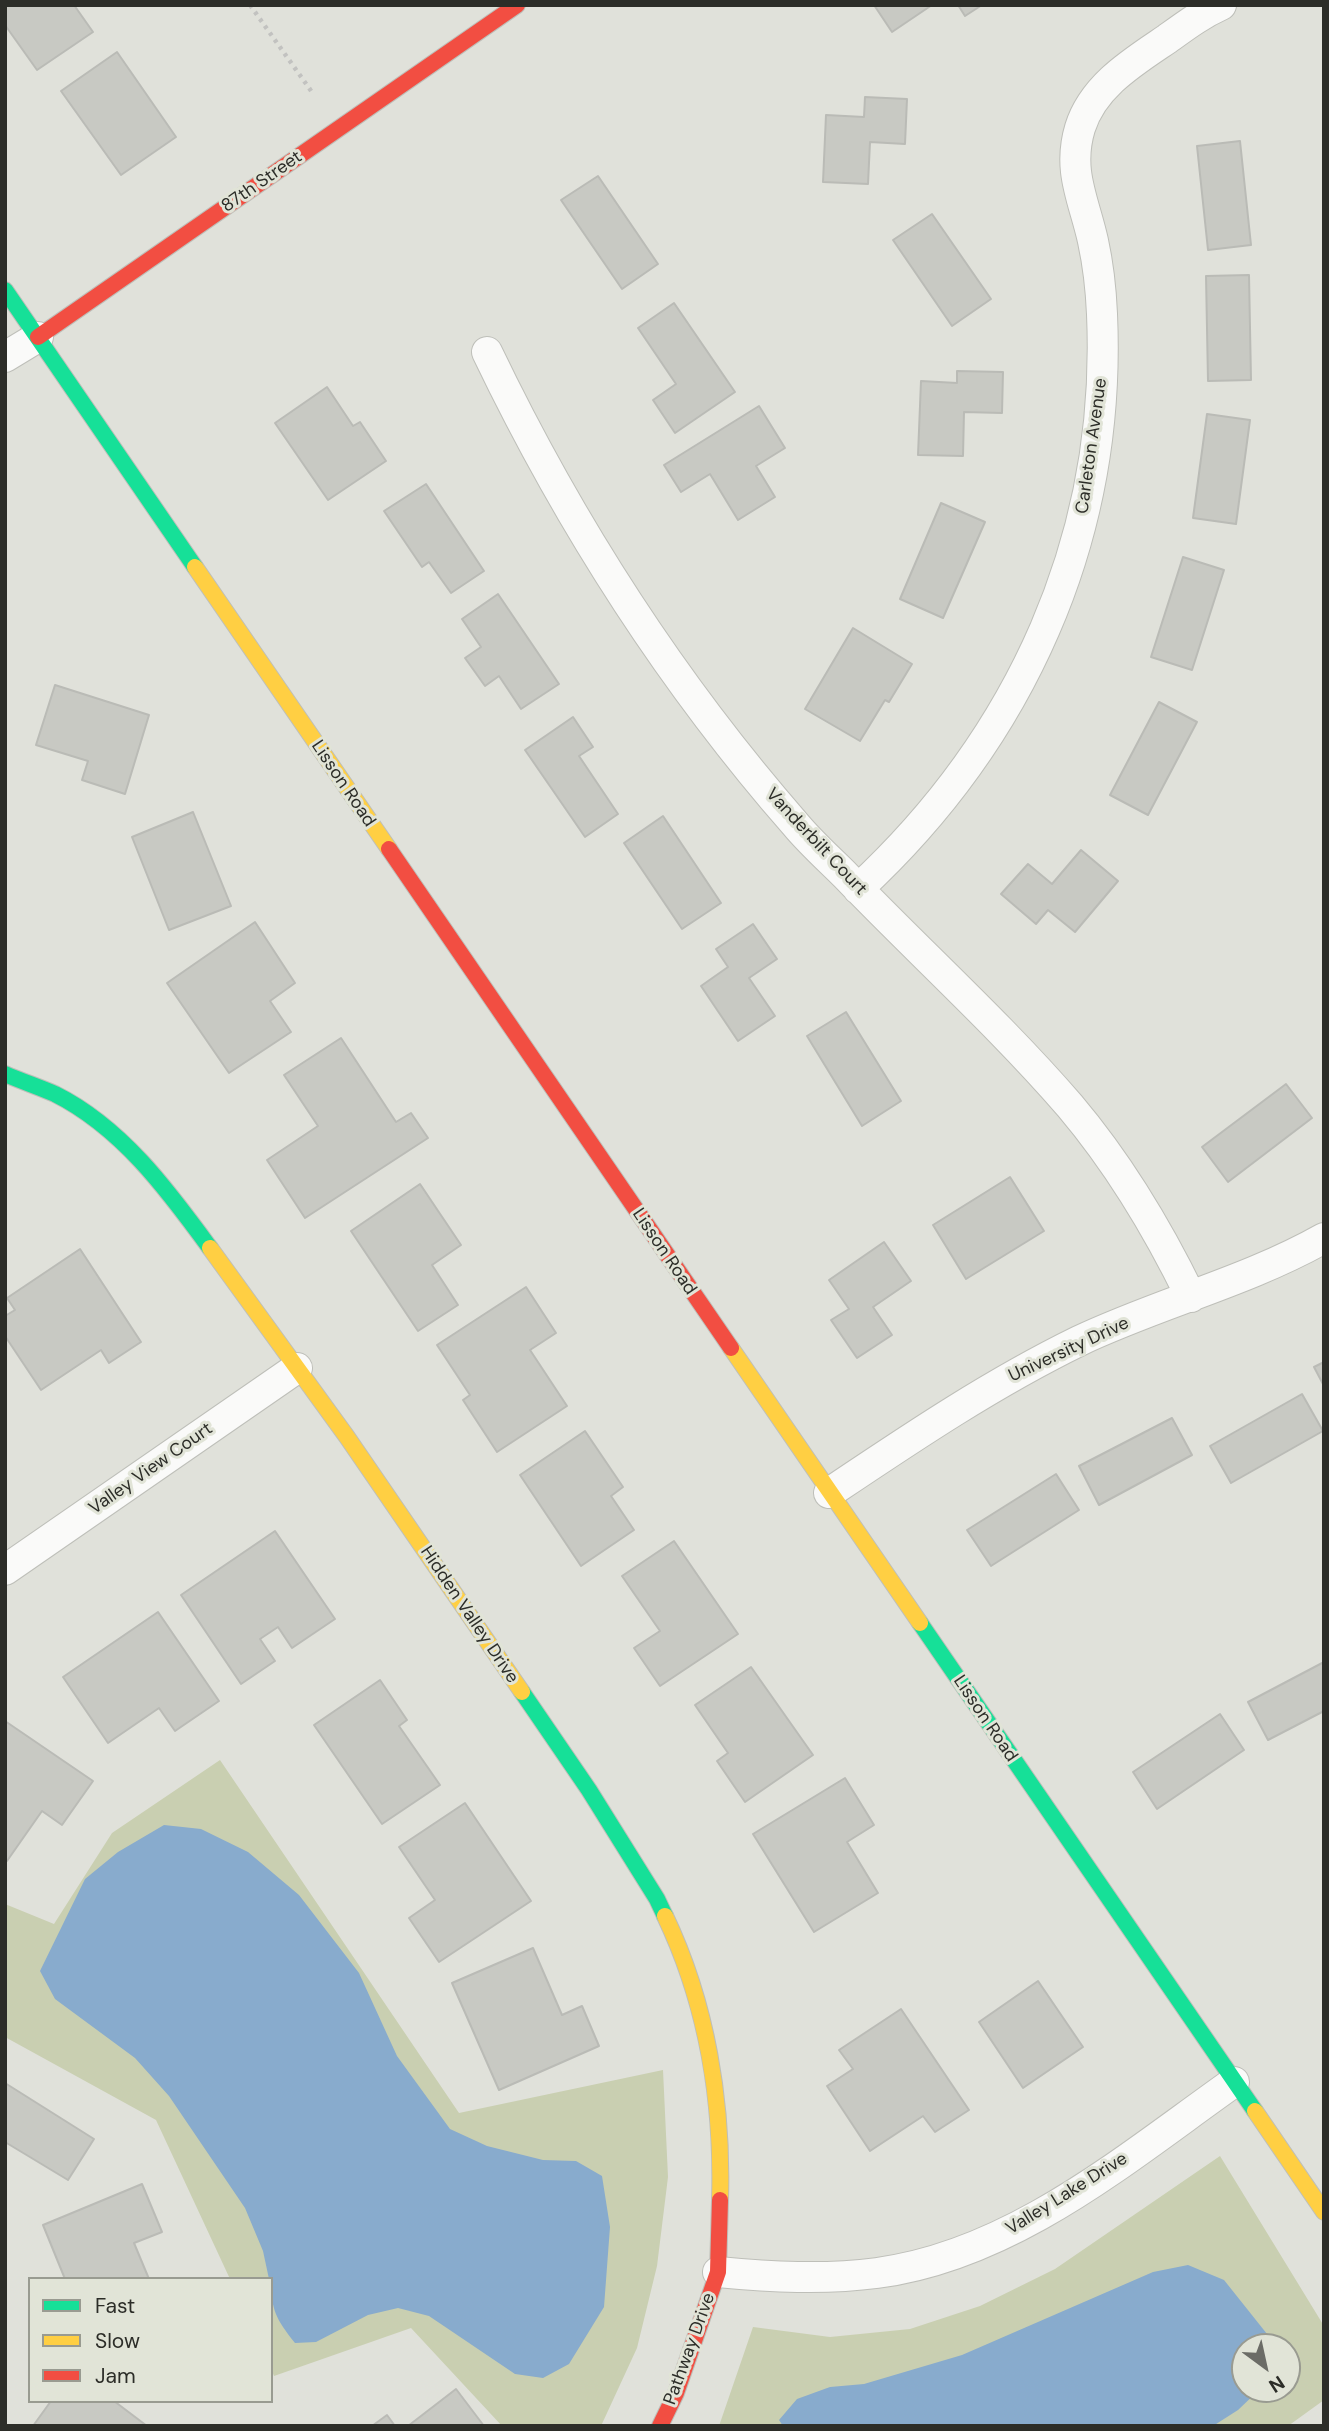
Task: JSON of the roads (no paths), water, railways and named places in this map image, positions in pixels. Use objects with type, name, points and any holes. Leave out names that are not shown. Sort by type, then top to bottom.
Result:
[{"type":"street","name":"87th Street","points":[[5,357],[38,337],[517,5]]},
{"type":"street","name":"Carleton Avenue","points":[[858,889],[893,857],[926,819],[992,730],[1031,661],[1060,594],[1086,508],[1102,401],[1103,343],[1093,240],[1076,179],[1075,150],[1081,125],[1106,85],[1131,64],[1206,12],[1221,5]]},
{"type":"street","name":"Lisson Road","points":[[5,290],[1324,2212]]},
{"type":"street","name":"Vanderbilt Court","points":[[487,352],[514,409],[575,522],[639,621],[715,727],[797,827],[986,1016],[1070,1107],[1143,1207],[1170,1252],[1191,1297]]},
{"type":"street","name":"Hidden Valley Drive","points":[[5,1074],[56,1095],[92,1118],[121,1141],[170,1193],[347,1437],[589,1790],[657,1899],[693,1987],[705,2028],[718,2110],[721,2164],[718,2273]]},
{"type":"street","name":"University Drive","points":[[830,1493],[942,1416],[1024,1369],[1082,1340],[1284,1260],[1324,1238]]},
{"type":"street","name":"Valley View Court","points":[[5,1570],[298,1368]]},
{"type":"street","name":"Valley Lake Drive","points":[[718,2273],[828,2278],[878,2273],[929,2262],[986,2243],[1022,2225],[1088,2184],[1234,2082]]},
{"type":"street","name":"Pathway Drive","points":[[660,2426],[676,2393],[718,2273]]},
{"type":"water","points":[[164,1825],[201,1829],[248,1852],[299,1895],[359,1973],[397,2056],[450,2129],[487,2146],[543,2160],[576,2161],[602,2176],[610,2227],[604,2307],[569,2364],[543,2378],[515,2374],[429,2316],[398,2308],[368,2315],[316,2342],[295,2343],[276,2314],[273,2277],[269,2277],[263,2251],[245,2208],[169,2096],[135,2058],[55,1999],[40,1971],[85,1879],[118,1852]]},
{"type":"water","points":[[1188,2265],[1224,2280],[1266,2333],[1231,2333],[1231,2403],[1245,2403],[1213,2426],[783,2426],[779,2420],[797,2399],[830,2387],[864,2384],[962,2355],[1153,2272]]}]
